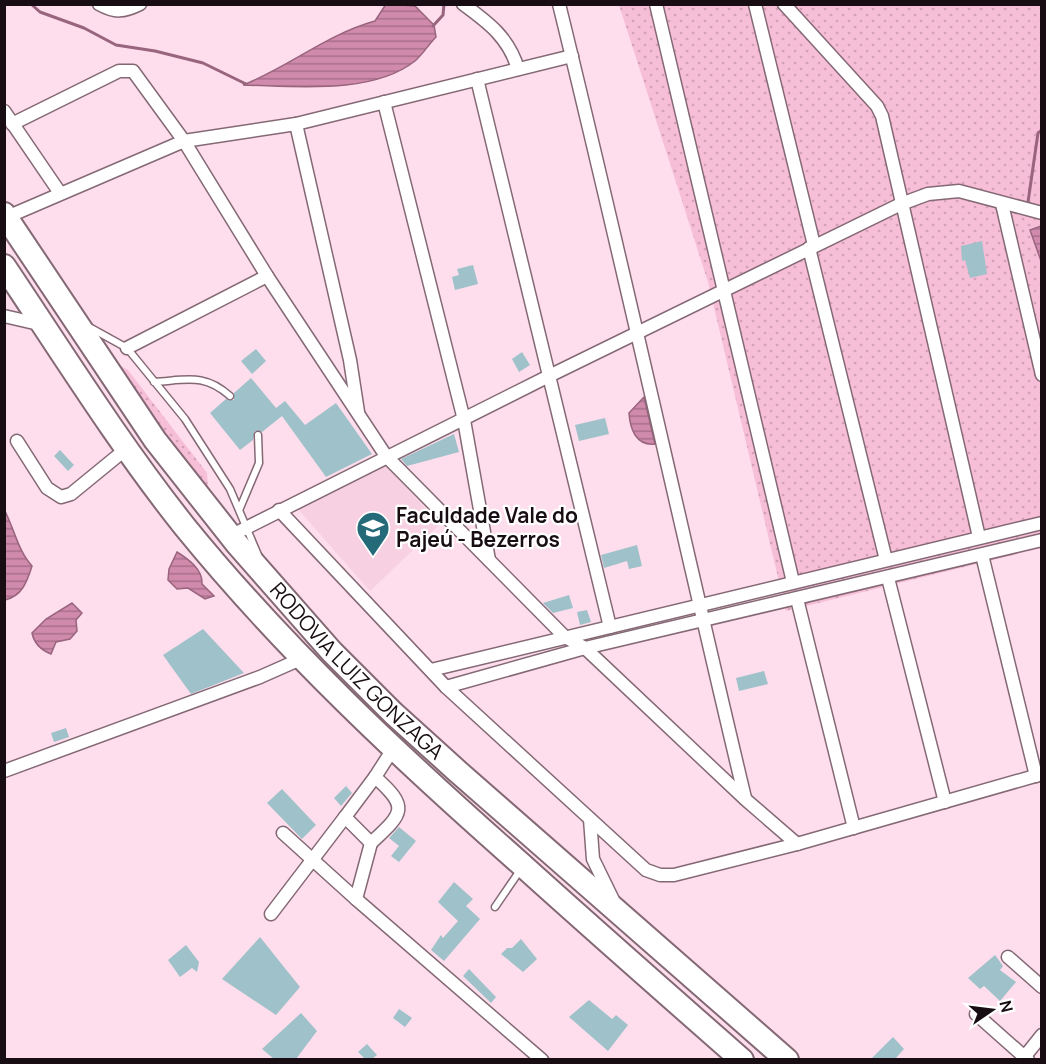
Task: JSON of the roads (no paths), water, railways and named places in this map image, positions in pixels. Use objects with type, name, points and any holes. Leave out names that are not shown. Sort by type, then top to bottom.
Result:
[{"type":"highway","name":"RODOVIA LUIZ GONZAGA","points":[[6,216],[155,440],[239,532],[270,583],[332,652],[393,713],[787,1059]]},
{"type":"highway","name":"RODOVIA LUIZ GONZAGA","points":[[4,266],[126,449],[215,562],[303,658],[393,749],[742,1059]]},
{"type":"street","points":[[99,4],[116,12],[126,11],[140,4]]},
{"type":"street","points":[[463,4],[493,26],[506,41],[518,69]]},
{"type":"street","points":[[559,4],[639,333],[699,605],[745,799]]},
{"type":"street","points":[[656,4],[793,582]]},
{"type":"street","points":[[754,4],[886,560]]},
{"type":"street","points":[[784,4],[877,106],[887,133],[979,537]]},
{"type":"street","points":[[6,216],[184,141],[296,124],[572,56]]},
{"type":"street","points":[[12,124],[125,69],[133,71],[184,141],[267,276],[386,456],[565,637],[585,648],[745,799],[797,844]]},
{"type":"street","points":[[477,79],[610,627]]},
{"type":"street","points":[[384,102],[464,420],[489,560]]},
{"type":"street","points":[[4,111],[60,193]]},
{"type":"street","points":[[296,124],[350,360],[359,416]]},
{"type":"street","points":[[239,532],[386,456],[464,420],[812,246],[902,204],[928,194],[959,191],[1041,213]]},
{"type":"street","points":[[1002,204],[1041,375]]},
{"type":"street","points":[[127,348],[267,276]]},
{"type":"street","points":[[4,316],[44,325]]},
{"type":"street","points":[[17,441],[47,488],[61,497],[71,494],[126,449]]},
{"type":"street","points":[[279,510],[446,687],[646,870],[660,875],[674,875],[797,844],[1039,775],[982,555]]},
{"type":"street","points":[[431,670],[1041,523]]},
{"type":"street","points":[[446,687],[585,648],[1041,540]]},
{"type":"street","points":[[888,578],[945,802]]},
{"type":"street","points":[[797,599],[854,828]]},
{"type":"street","points":[[4,771],[249,681],[303,658]]},
{"type":"street","points":[[271,914],[375,777],[393,749]]},
{"type":"street","points":[[356,899],[371,843],[391,824],[399,806],[396,795],[375,777]]},
{"type":"street","points":[[345,817],[371,843]]},
{"type":"street","points":[[590,819],[593,859],[619,911]]},
{"type":"street","points":[[283,833],[542,1059]]},
{"type":"street","points":[[1008,957],[1041,987]]},
{"type":"street","points":[[976,1014],[1025,1059],[1041,1035]]},
{"type":"lane","points":[[74,318],[127,348],[185,419],[240,508]]},
{"type":"lane","points":[[154,381],[204,379],[216,383],[230,396]]},
{"type":"lane","points":[[239,532],[240,508],[259,463],[258,435]]},
{"type":"lane","points":[[495,907],[523,866]]},
{"type":"waterway","points":[[31,4],[40,12],[84,28],[116,45],[155,51],[203,63],[246,84]]},
{"type":"waterway","points":[[433,26],[443,15],[444,4]]},
{"type":"waterway","points":[[1028,202],[1038,133],[1042,130]]},
{"type":"place","name":"Faculdade Vale do Pajeú - Bezerros","points":[[373,557]]}]
